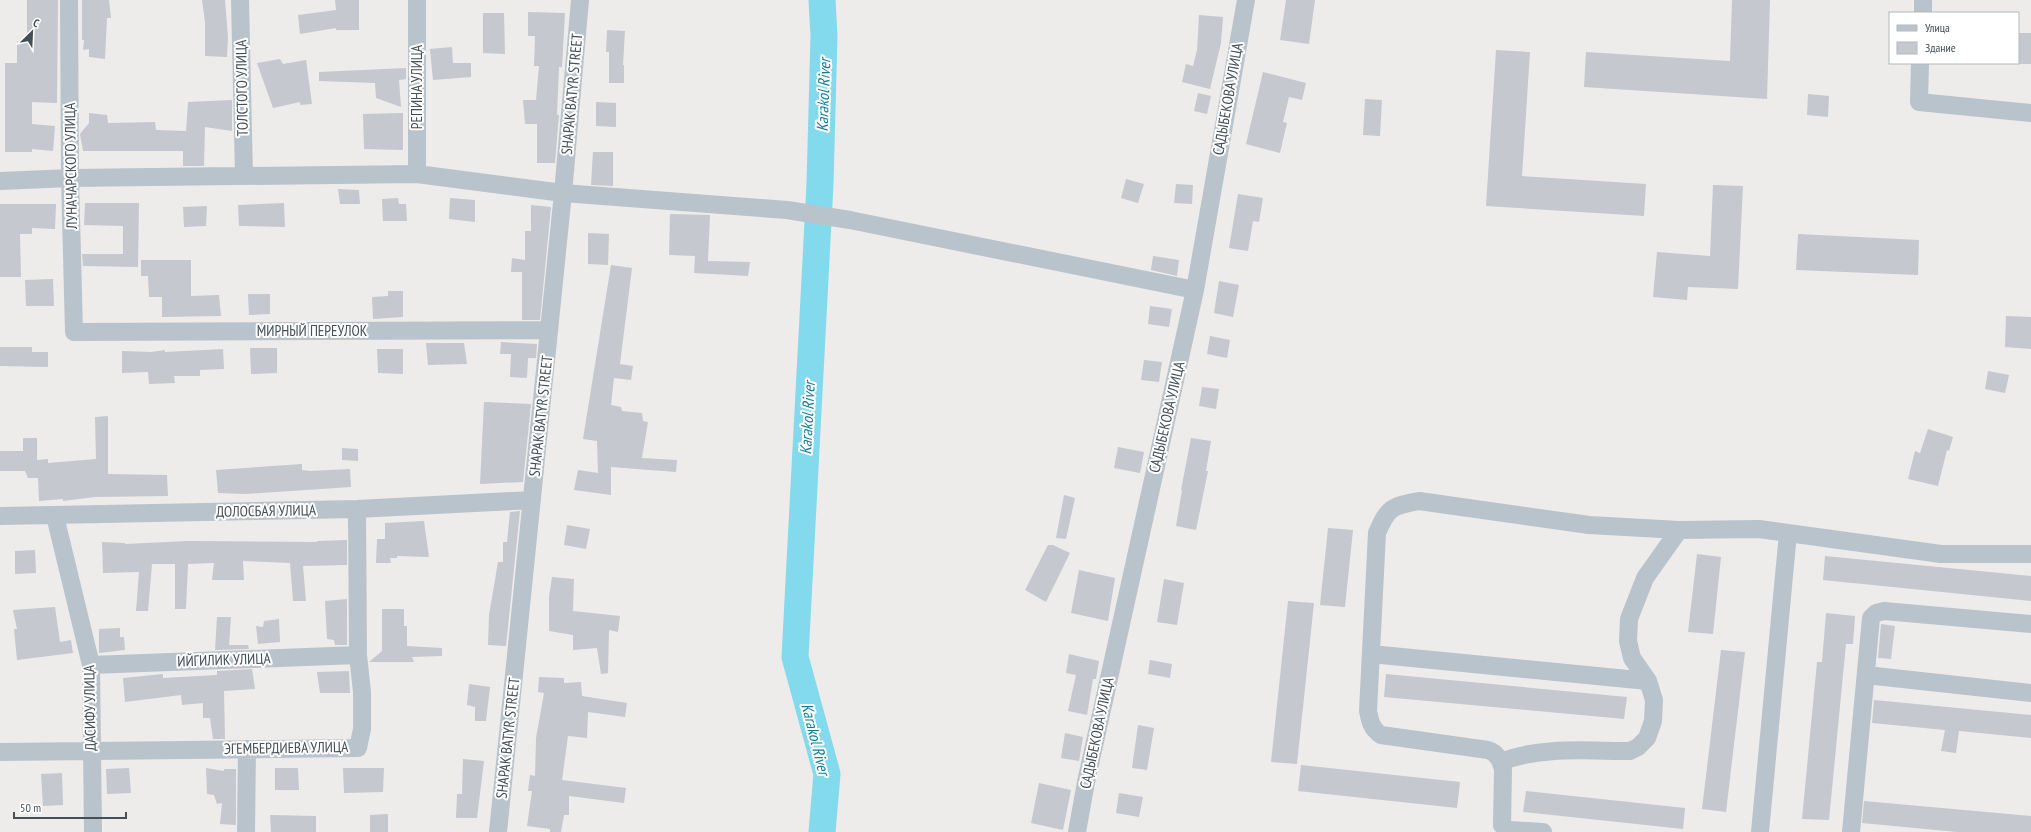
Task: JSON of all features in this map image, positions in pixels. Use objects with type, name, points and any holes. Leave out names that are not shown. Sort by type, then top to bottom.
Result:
[{"type":"street","name":"ЛУНАЧАРСКОГО УЛИЦА","points":[[69,0],[70,178],[74,332]]},
{"type":"street","name":"ТОЛСТОГО УЛИЦА","points":[[240,0],[244,176]]},
{"type":"street","name":"РЕПИНА УЛИЦА","points":[[417,0],[417,174]]},
{"type":"street","name":"SHAPAK BATYR STREET","points":[[498,832],[550,330],[580,0]]},
{"type":"street","name":"САДЫБЕКОВА УЛИЦА","points":[[1077,832],[1086,782],[1195,290],[1246,0]]},
{"type":"street","points":[[1923,0],[1923,12]]},
{"type":"street","points":[[1920,64],[1919,102],[2031,113]]},
{"type":"street","points":[[0,181],[70,178],[417,174],[563,193],[787,210],[850,220],[1195,290]]},
{"type":"street","name":"МИРНЫЙ ПЕРЕУЛОК","points":[[74,332],[550,330]]},
{"type":"street","name":"ДОЛОСБАЯ УЛИЦА","points":[[0,516],[357,509],[532,500]]},
{"type":"street","points":[[1543,832],[1509,830],[1502,825],[1503,769],[1501,762],[1494,752],[1381,735],[1375,731],[1368,712],[1377,533],[1384,517],[1396,505],[1419,501],[1589,525],[1679,530],[1759,529],[1941,554],[2031,554]]},
{"type":"street","name":"ЭГЕМБЕРДИЕВА УЛИЦА","points":[[0,752],[358,748],[362,729],[362,692],[358,655],[357,509]]},
{"type":"street","name":"ДАСИФУ УЛИЦА","points":[[55,516],[91,666],[93,832]]},
{"type":"street","points":[[1501,762],[1515,756],[1561,751],[1630,751],[1638,747],[1647,738],[1653,721],[1654,700],[1648,681],[1632,658],[1628,641],[1629,619],[1645,578],[1679,530]]},
{"type":"street","points":[[1760,832],[1788,533]]},
{"type":"street","points":[[1851,832],[1871,618],[1876,613],[1884,611],[2031,624]]},
{"type":"street","points":[[1371,654],[1648,681]]},
{"type":"street","name":"ИЙГИЛИК УЛИЦА","points":[[91,666],[358,655]]},
{"type":"street","points":[[1866,675],[2031,693]]},
{"type":"street","points":[[246,832],[247,749]]},
{"type":"building","points":[[27,0],[58,0],[57,103],[32,102],[32,124],[55,126],[53,151],[32,149],[32,152],[5,152],[5,63],[17,63],[17,41],[27,41]]},
{"type":"building","points":[[82,0],[109,0],[111,18],[107,18],[105,59],[89,57],[89,49],[83,50]]},
{"type":"building","points":[[202,0],[225,0],[228,37],[227,57],[205,56],[205,22]]},
{"type":"building","points":[[335,0],[359,0],[359,30],[336,30],[336,28],[300,34],[298,15],[336,10]]},
{"type":"building","points":[[1286,0],[1315,0],[1309,44],[1280,40]]},
{"type":"building","points":[[1732,0],[1770,0],[1767,99],[1584,87],[1586,52],[1730,61]]},
{"type":"building","points":[[528,12],[565,13],[562,67],[559,67],[557,115],[559,115],[555,163],[537,163],[537,124],[525,124],[523,100],[536,100],[539,66],[534,66],[535,36],[528,36]]},
{"type":"building","points":[[483,13],[504,13],[505,54],[483,53]]},
{"type":"building","points":[[1199,15],[1223,17],[1221,43],[1210,89],[1182,82],[1186,64],[1193,66],[1197,50]]},
{"type":"building","points":[[607,30],[625,31],[623,65],[624,83],[609,83],[609,52],[606,52]]},
{"type":"building","points":[[2019,33],[2031,33],[2031,64],[2019,64]]},
{"type":"building","points":[[452,47],[453,63],[471,63],[471,77],[433,80],[430,49]]},
{"type":"building","points":[[1496,50],[1530,52],[1522,176],[1646,184],[1644,216],[1486,206]]},
{"type":"building","points":[[280,59],[283,64],[306,60],[312,104],[300,105],[300,102],[273,108],[257,63]]},
{"type":"building","points":[[406,68],[406,79],[399,80],[401,107],[376,98],[375,83],[319,81],[319,72]]},
{"type":"building","points":[[1263,72],[1306,83],[1302,100],[1289,97],[1283,122],[1287,123],[1280,153],[1246,144]]},
{"type":"building","points":[[1198,93],[1211,96],[1207,114],[1194,111]]},
{"type":"building","points":[[1808,94],[1829,96],[1828,117],[1807,115]]},
{"type":"building","points":[[1365,99],[1382,100],[1380,136],[1363,135]]},
{"type":"building","points":[[232,100],[232,131],[205,127],[204,166],[183,166],[183,151],[83,151],[80,134],[89,123],[89,113],[107,115],[108,123],[155,122],[156,130],[186,131],[188,102]]},
{"type":"building","points":[[596,102],[616,103],[616,127],[596,126]]},
{"type":"building","points":[[403,113],[403,150],[364,149],[363,114]]},
{"type":"building","points":[[593,152],[613,152],[613,186],[591,185]]},
{"type":"building","points":[[1126,179],[1144,184],[1138,203],[1121,198]]},
{"type":"building","points":[[1176,184],[1193,185],[1192,204],[1174,203]]},
{"type":"building","points":[[1713,185],[1743,186],[1738,289],[1688,287],[1687,300],[1653,297],[1657,252],[1710,256]]},
{"type":"building","points":[[338,189],[359,190],[360,204],[340,204]]},
{"type":"building","points":[[1238,194],[1263,198],[1259,222],[1253,221],[1248,251],[1229,248]]},
{"type":"building","points":[[398,198],[399,204],[406,204],[407,221],[383,221],[382,199]]},
{"type":"building","points":[[450,198],[475,200],[475,222],[449,219]]},
{"type":"building","points":[[85,203],[139,203],[138,267],[83,266],[82,254],[123,254],[123,226],[84,225]]},
{"type":"building","points":[[284,203],[285,227],[239,226],[238,205]]},
{"type":"building","points":[[0,204],[56,204],[55,229],[32,228],[32,234],[20,234],[21,277],[0,277]]},
{"type":"building","points":[[531,205],[551,207],[540,320],[522,320],[522,272],[511,272],[512,258],[525,260],[525,231],[531,231]]},
{"type":"building","points":[[207,206],[206,226],[184,227],[183,207]]},
{"type":"building","points":[[670,214],[710,215],[708,261],[750,262],[748,276],[694,273],[695,256],[669,255]]},
{"type":"building","points":[[588,233],[609,234],[608,265],[588,264]]},
{"type":"building","points":[[1798,234],[1919,240],[1918,275],[1796,270]]},
{"type":"building","points":[[1153,256],[1179,260],[1177,276],[1151,270]]},
{"type":"building","points":[[141,260],[191,260],[191,296],[219,295],[221,316],[162,317],[162,297],[149,297],[148,276],[141,276]]},
{"type":"building","points":[[611,265],[632,268],[620,364],[633,366],[631,380],[614,378],[611,405],[621,407],[622,411],[642,413],[643,421],[648,422],[642,458],[677,460],[676,472],[611,467],[611,495],[574,490],[578,470],[598,473],[597,441],[583,439]]},
{"type":"building","points":[[53,279],[54,306],[26,306],[25,280]]},
{"type":"building","points":[[1219,281],[1239,285],[1233,317],[1214,313]]},
{"type":"building","points":[[388,291],[403,291],[403,317],[373,319],[372,297],[388,296]]},
{"type":"building","points":[[248,294],[270,294],[270,314],[249,315]]},
{"type":"building","points":[[1150,306],[1172,309],[1169,327],[1148,324]]},
{"type":"building","points":[[2006,316],[2031,317],[2031,349],[2005,347]]},
{"type":"building","points":[[1210,336],[1230,340],[1227,358],[1207,354]]},
{"type":"building","points":[[501,342],[537,344],[536,358],[528,358],[527,378],[510,377],[511,354],[500,354]]},
{"type":"building","points":[[426,343],[464,343],[467,364],[428,365]]},
{"type":"building","points":[[0,347],[32,347],[32,352],[48,352],[48,367],[0,366]]},
{"type":"building","points":[[250,348],[277,348],[277,373],[251,374]]},
{"type":"building","points":[[223,349],[224,369],[200,370],[200,376],[174,376],[175,383],[149,384],[148,372],[122,373],[122,351],[151,352],[165,350],[165,352]]},
{"type":"building","points":[[377,349],[403,349],[403,374],[378,373]]},
{"type":"building","points":[[1144,360],[1162,362],[1159,382],[1141,380]]},
{"type":"building","points":[[1988,371],[2009,375],[2005,393],[1985,389]]},
{"type":"building","points":[[1202,387],[1219,389],[1216,409],[1199,406]]},
{"type":"building","points":[[484,402],[531,404],[523,482],[480,484]]},
{"type":"building","points":[[108,416],[108,474],[167,475],[168,496],[95,497],[63,501],[63,499],[39,501],[38,478],[28,478],[25,471],[0,471],[0,451],[23,451],[23,438],[37,438],[37,460],[48,459],[48,463],[96,459],[95,417]]},
{"type":"building","points":[[1928,429],[1953,437],[1949,451],[1947,450],[1938,486],[1908,479],[1915,451],[1920,453]]},
{"type":"building","points":[[1191,438],[1211,441],[1206,471],[1208,471],[1196,530],[1176,526]]},
{"type":"building","points":[[1118,447],[1144,452],[1140,473],[1114,468]]},
{"type":"building","points":[[342,448],[358,449],[358,461],[342,460]]},
{"type":"building","points":[[302,464],[302,470],[310,471],[350,469],[351,487],[246,494],[218,493],[216,470]]},
{"type":"building","points":[[1064,495],[1075,498],[1066,539],[1056,538]]},
{"type":"building","points":[[520,511],[506,646],[488,645],[489,615],[498,562],[503,562],[503,542],[507,542],[510,512]]},
{"type":"building","points":[[424,521],[429,557],[397,556],[397,558],[390,558],[391,563],[376,563],[377,539],[385,539],[385,523]]},
{"type":"building","points":[[567,525],[590,529],[586,549],[564,545]]},
{"type":"building","points":[[1328,528],[1353,530],[1345,607],[1320,605]]},
{"type":"building","points":[[347,540],[347,565],[303,566],[306,601],[293,601],[290,563],[243,561],[244,580],[212,580],[214,563],[188,564],[186,609],[175,609],[175,564],[152,564],[148,611],[136,611],[139,572],[103,573],[102,542],[125,544],[188,541],[317,542]]},
{"type":"building","points":[[1048,545],[1053,545],[1070,553],[1046,602],[1025,590]]},
{"type":"building","points":[[35,550],[36,573],[15,574],[15,551]]},
{"type":"building","points":[[1697,554],[1721,557],[1713,634],[1688,632]]},
{"type":"building","points":[[1825,556],[2031,576],[2031,601],[1823,580]]},
{"type":"building","points":[[1079,570],[1115,578],[1108,621],[1071,613]]},
{"type":"building","points":[[552,577],[574,579],[573,611],[620,616],[618,632],[609,630],[608,673],[601,674],[597,648],[573,650],[573,635],[549,631],[549,597]]},
{"type":"building","points":[[1164,579],[1184,583],[1177,625],[1157,622]]},
{"type":"building","points":[[347,599],[347,645],[335,645],[334,640],[327,639],[325,601]]},
{"type":"building","points":[[1288,601],[1314,603],[1297,764],[1271,762]]},
{"type":"building","points":[[55,607],[60,642],[71,640],[73,653],[17,660],[14,629],[17,629],[13,610]]},
{"type":"building","points":[[382,609],[404,609],[404,626],[407,626],[407,646],[442,648],[442,656],[412,657],[414,662],[369,662],[382,651]]},
{"type":"building","points":[[1826,613],[1855,616],[1853,644],[1846,644],[1829,820],[1802,819],[1817,662],[1822,662]]},
{"type":"building","points":[[217,617],[231,617],[229,645],[248,645],[249,649],[215,650]]},
{"type":"building","points":[[279,619],[280,642],[258,644],[256,626],[263,627],[264,621]]},
{"type":"building","points":[[1881,624],[1895,626],[1891,659],[1878,658]]},
{"type":"building","points":[[120,628],[120,637],[124,637],[125,650],[99,653],[99,629]]},
{"type":"building","points":[[1721,650],[1745,652],[1726,812],[1702,809]]},
{"type":"building","points":[[1069,654],[1099,661],[1096,679],[1093,679],[1087,715],[1068,711],[1076,675],[1066,673]]},
{"type":"building","points":[[1150,660],[1172,664],[1170,678],[1148,674]]},
{"type":"building","points":[[252,669],[255,689],[224,691],[225,739],[213,739],[210,718],[203,718],[203,703],[182,705],[181,695],[125,702],[123,678],[163,674],[163,678],[217,675],[217,671]]},
{"type":"building","points":[[349,671],[350,693],[320,693],[317,672]]},
{"type":"building","points":[[1386,674],[1627,697],[1624,719],[1384,697]]},
{"type":"building","points":[[539,677],[564,678],[564,683],[581,682],[582,696],[627,703],[625,717],[588,712],[587,738],[568,736],[562,780],[626,788],[624,803],[569,796],[569,815],[564,815],[561,832],[550,832],[550,829],[527,826],[532,791],[528,791],[530,775],[535,776],[536,738],[544,693],[538,692]]},
{"type":"building","points":[[469,684],[490,687],[486,721],[475,721],[475,707],[467,705]]},
{"type":"building","points":[[1874,700],[2031,715],[2031,738],[1959,731],[1956,753],[1941,751],[1945,730],[1872,723]]},
{"type":"building","points":[[1138,725],[1154,728],[1147,770],[1132,768]]},
{"type":"building","points":[[1065,733],[1083,737],[1079,761],[1061,758]]},
{"type":"building","points":[[463,759],[484,761],[477,818],[456,818],[457,794],[462,794]]},
{"type":"building","points":[[1301,765],[1460,782],[1457,808],[1298,791]]},
{"type":"building","points":[[129,768],[131,793],[107,794],[106,769]]},
{"type":"building","points":[[206,768],[224,771],[224,769],[236,769],[236,825],[220,824],[222,803],[217,804],[214,795],[207,794]]},
{"type":"building","points":[[275,768],[298,768],[299,790],[275,790]]},
{"type":"building","points":[[343,768],[384,768],[383,792],[344,793]]},
{"type":"building","points":[[62,773],[63,805],[43,806],[41,774]]},
{"type":"building","points":[[1039,783],[1071,790],[1063,830],[1031,823]]},
{"type":"building","points":[[1526,791],[1685,808],[1683,829],[1523,812]]},
{"type":"building","points":[[1119,793],[1143,797],[1139,817],[1116,813]]},
{"type":"building","points":[[1864,801],[2031,816],[2031,832],[1957,832],[1862,823]]},
{"type":"building","points":[[388,814],[388,832],[370,832],[370,815]]},
{"type":"building","points":[[270,815],[316,816],[316,832],[271,832]]},
{"type":"waterway","name":"Karakol River","points":[[822,0],[824,36],[820,184],[795,657],[827,774],[822,832]]}]
